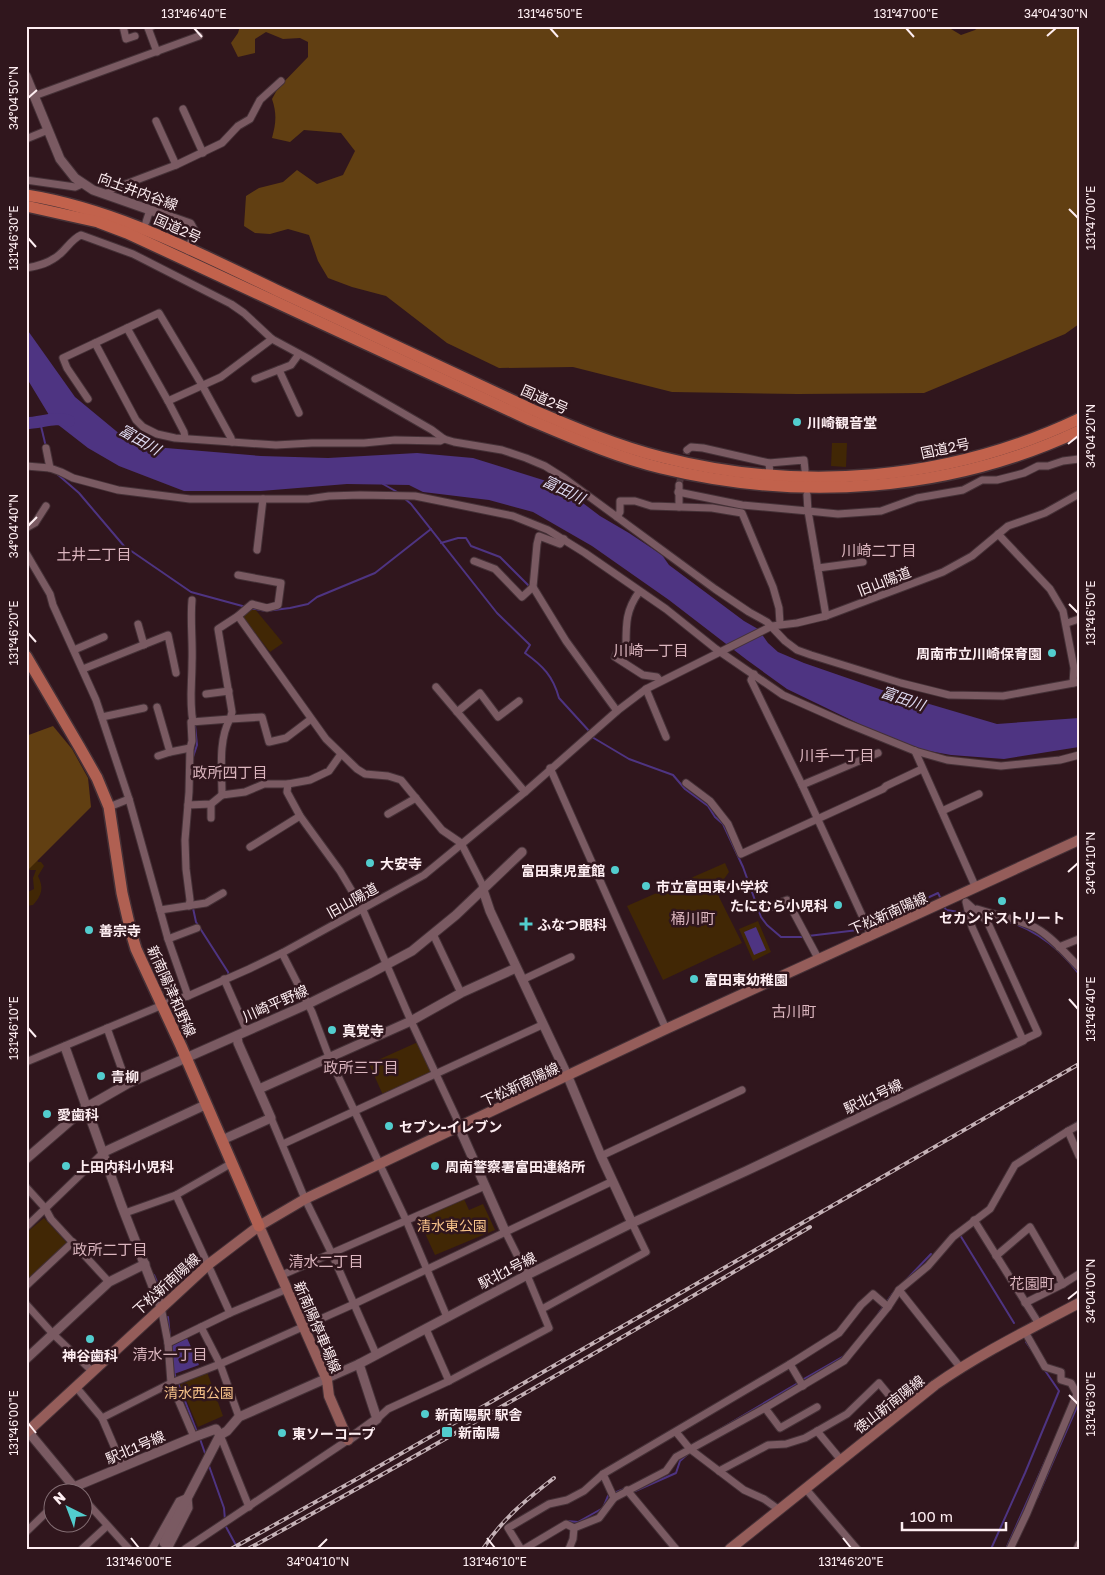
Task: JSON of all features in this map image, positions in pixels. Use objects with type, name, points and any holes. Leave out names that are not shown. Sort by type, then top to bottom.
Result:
[{"type":"highway","name":"国道2号","points":[[26,195],[80,206],[105,214],[190,250],[524,406],[616,444],[660,457],[711,468],[818,478],[863,477],[952,463],[1020,444],[1079,419]]},
{"type":"highway","name":"国道2号","points":[[26,206],[98,222],[127,233],[574,439],[660,468],[711,478],[769,486],[864,487],[907,482],[964,471],[1024,453],[1079,430]]},
{"type":"main road","name":"新南陽津和野線","points":[[26,656],[85,756],[109,807],[122,893],[130,932],[136,949],[259,1226]]},
{"type":"main road","name":"下松新南陽線","points":[[27,1431],[209,1264],[259,1226],[304,1199],[871,935],[964,898],[976,888],[1079,840]]},
{"type":"main road","name":"新南陽停車場線","points":[[259,1226],[327,1380],[329,1396],[348,1440]]},
{"type":"main road","name":"徳山新南陽線","points":[[730,1549],[778,1509],[960,1367],[1079,1304]]},
{"type":"street","points":[[123,26],[126,38],[135,36]]},
{"type":"street","points":[[152,26],[148,28],[157,52]]},
{"type":"street","points":[[34,96],[199,36]]},
{"type":"street","name":"向土井内谷線","points":[[26,76],[63,164],[75,178],[82,184],[107,195],[190,224],[195,233],[190,250]]},
{"type":"street","points":[[107,195],[110,190],[176,165],[222,143],[238,126],[250,119],[260,100],[281,82]]},
{"type":"street","points":[[183,109],[203,153]]},
{"type":"street","points":[[156,121],[176,165]]},
{"type":"street","points":[[26,139],[48,130]]},
{"type":"street","points":[[26,180],[75,187],[82,184]]},
{"type":"street","points":[[146,222],[150,210]]},
{"type":"street","points":[[26,268],[46,263],[59,255],[81,235],[134,251],[231,304],[244,313],[272,339],[432,430],[444,439],[502,450],[545,466],[708,584],[773,626],[797,650],[901,683],[949,695],[1003,696],[1076,683],[1063,612],[1050,589],[998,534]]},
{"type":"street","points":[[88,399],[67,368],[63,358],[159,313],[202,385],[232,442]]},
{"type":"street","points":[[127,328],[168,400],[184,432],[185,438]]},
{"type":"street","points":[[168,400],[221,377],[272,339]]},
{"type":"street","points":[[95,343],[136,420],[143,427],[157,434],[276,445],[320,442],[364,443],[394,440],[440,441],[444,439]]},
{"type":"street","points":[[254,379],[291,365],[299,354]]},
{"type":"street","points":[[279,370],[299,413]]},
{"type":"street","points":[[687,450],[691,447],[703,448],[769,463],[804,460],[805,470]]},
{"type":"street","points":[[46,448],[50,468]]},
{"type":"street","points":[[679,506],[679,489],[742,505],[838,514],[882,511],[917,498],[964,490],[982,480],[997,480],[1024,473],[1038,466],[1048,466],[1063,461],[1079,459]]},
{"type":"street","points":[[769,463],[770,475]]},
{"type":"street","points":[[26,466],[50,468],[73,478],[118,490],[190,499],[308,499],[360,495],[415,496],[523,518],[564,539],[724,650],[754,674],[783,694],[805,706],[915,751],[947,760],[1001,766],[1060,760],[1079,755]]},
{"type":"street","name":"旧山陽道","points":[[26,1062],[249,969],[282,953],[424,875],[460,843],[525,792],[617,711],[660,681],[773,626],[797,623],[826,616],[959,565],[1008,526],[1045,513],[1079,494]]},
{"type":"street","points":[[807,495],[808,512],[826,616]]},
{"type":"street","points":[[257,550],[264,499]]},
{"type":"street","points":[[617,517],[620,512],[620,501],[635,501],[651,506],[712,508],[742,513],[773,587],[779,608],[773,626]]},
{"type":"street","points":[[26,528],[35,523],[46,506]]},
{"type":"street","points":[[564,539],[560,544],[539,536],[533,574],[533,587],[566,641],[617,711]]},
{"type":"street","points":[[26,553],[50,594],[53,606],[83,669],[102,717],[129,799],[168,939],[188,996]]},
{"type":"street","points":[[474,560],[495,569],[522,597],[533,587]]},
{"type":"street","points":[[818,568],[863,562]]},
{"type":"street","points":[[222,795],[222,760],[225,728],[232,712],[218,629],[252,604],[266,608],[278,605],[281,583],[238,575]]},
{"type":"street","points":[[639,592],[632,601],[626,619],[626,645],[619,648],[615,656],[643,675],[657,677],[660,681]]},
{"type":"street","points":[[189,906],[185,840],[190,748],[192,741],[191,722],[193,722],[190,704],[192,661],[190,621],[192,600]]},
{"type":"street","points":[[238,616],[326,739],[357,769],[365,774],[388,776],[401,780],[442,830],[460,843],[482,884],[490,911],[568,1077],[612,1181],[646,1252],[542,1309]]},
{"type":"street","points":[[1066,623],[1079,619]]},
{"type":"street","points":[[138,624],[144,645]]},
{"type":"street","points":[[83,669],[168,635],[176,673]]},
{"type":"street","points":[[74,650],[104,637]]},
{"type":"street","points":[[754,674],[751,680],[871,935]]},
{"type":"street","points":[[436,686],[525,792]]},
{"type":"street","points":[[646,689],[666,737]]},
{"type":"street","points":[[206,694],[229,691]]},
{"type":"street","points":[[457,712],[480,693],[498,717],[519,701]]},
{"type":"street","points":[[102,717],[141,707]]},
{"type":"street","points":[[157,707],[170,752]]},
{"type":"street","points":[[193,722],[262,717],[269,742],[286,738],[311,720]]},
{"type":"street","points":[[158,756],[190,748]]},
{"type":"street","points":[[915,751],[976,888]]},
{"type":"street","points":[[802,785],[878,753]]},
{"type":"street","points":[[188,805],[211,804],[222,795],[245,792],[264,784],[288,784],[310,780],[329,771],[341,754]]},
{"type":"street","points":[[550,768],[666,1029]]},
{"type":"street","points":[[686,783],[710,802],[728,824],[740,854],[883,789],[922,769]]},
{"type":"street","points":[[185,1549],[377,1420],[388,1409],[449,1381],[549,1328],[362,908],[340,870],[300,816],[287,792],[288,784]]},
{"type":"street","points":[[942,811],[979,794]]},
{"type":"street","points":[[388,814],[416,798]]},
{"type":"street","points":[[109,807],[129,799]]},
{"type":"street","points":[[211,804],[211,818]]},
{"type":"street","points":[[250,847],[300,816]]},
{"type":"street","name":"川崎平野線","points":[[26,1159],[85,1108],[127,1084],[308,1004],[387,966],[412,951],[483,890],[522,852]]},
{"type":"street","points":[[160,910],[206,903],[223,893]]},
{"type":"street","points":[[964,898],[986,921],[1038,1033],[1023,1040],[972,927],[964,898]]},
{"type":"street","points":[[770,907],[787,900],[818,960]]},
{"type":"street","points":[[974,908],[1038,930],[1079,967]]},
{"type":"street","points":[[168,939],[197,928]]},
{"type":"street","points":[[433,934],[461,993]]},
{"type":"street","points":[[1059,947],[1079,939]]},
{"type":"street","points":[[282,953],[308,1004],[329,1057],[406,1220],[447,1317]]},
{"type":"street","points":[[522,980],[571,957]]},
{"type":"street","points":[[259,1089],[411,1021],[461,993],[516,968]]},
{"type":"street","points":[[224,979],[247,1031]]},
{"type":"street","points":[[283,1144],[542,1025]]},
{"type":"street","points":[[106,1028],[127,1084]]},
{"type":"street","points":[[237,1036],[238,1043],[283,1144],[304,1199],[332,1254],[376,1354]]},
{"type":"street","name":"駅北1号線","points":[[92,1482],[194,1436],[216,1429],[220,1434],[227,1431],[239,1417],[327,1380],[527,1275],[632,1223],[1023,1040]]},
{"type":"street","points":[[65,1047],[85,1108],[104,1152],[125,1214],[162,1307],[168,1343],[170,1383],[194,1436]]},
{"type":"street","points":[[601,1156],[742,1090]]},
{"type":"street","points":[[26,1227],[104,1152],[206,1105]]},
{"type":"street","points":[[222,1140],[271,1118]]},
{"type":"street","points":[[888,1307],[873,1294],[861,1305],[839,1333],[603,1474],[584,1491],[567,1500],[549,1504],[508,1528],[522,1549],[566,1524],[574,1528],[599,1518],[614,1498],[666,1471],[676,1457],[765,1408],[844,1361],[888,1307],[899,1290],[928,1266],[954,1237],[990,1209],[1015,1165],[1079,1125]]},
{"type":"street","points":[[1068,1131],[1079,1156]]},
{"type":"street","points":[[125,1214],[176,1195],[232,1164]]},
{"type":"street","points":[[102,1418],[170,1383],[220,1364],[304,1327],[612,1181]]},
{"type":"street","points":[[282,1275],[485,1186]]},
{"type":"street","points":[[26,1187],[45,1208],[51,1219],[109,1282]]},
{"type":"street","points":[[176,1195],[230,1313]]},
{"type":"street","points":[[974,1220],[1039,1324]]},
{"type":"street","points":[[996,1256],[1030,1227],[1063,1284]]},
{"type":"street","points":[[26,1286],[73,1242]]},
{"type":"street","points":[[26,1359],[109,1282],[145,1264]]},
{"type":"street","points":[[1025,1303],[1079,1274]]},
{"type":"street","points":[[168,1343],[230,1313],[287,1289]]},
{"type":"street","points":[[899,1290],[960,1367]]},
{"type":"street","points":[[26,1304],[53,1334],[92,1371]]},
{"type":"street","points":[[201,1327],[220,1364],[239,1417]]},
{"type":"street","points":[[426,1329],[449,1381]]},
{"type":"street","points":[[1010,1549],[1077,1394],[1071,1384],[1061,1380],[1061,1372],[1046,1367],[1025,1332]]},
{"type":"street","points":[[359,1364],[377,1420]]},
{"type":"street","points":[[790,1364],[802,1386]]},
{"type":"street","points":[[719,1471],[768,1445],[786,1444],[805,1438],[847,1414],[879,1383],[902,1411]]},
{"type":"street","points":[[76,1387],[102,1418],[123,1467]]},
{"type":"street","points":[[765,1408],[780,1428],[817,1407]]},
{"type":"street","name":"駅北1号線","points":[[27,1431],[67,1482]]},
{"type":"street","points":[[817,1431],[841,1460]]},
{"type":"street","points":[[676,1432],[690,1449],[744,1490],[764,1499],[778,1509]]},
{"type":"street","points":[[220,1434],[249,1507]]},
{"type":"street","points":[[166,1546],[220,1434]]},
{"type":"street","points":[[603,1474],[614,1498]]},
{"type":"street","points":[[805,1488],[857,1549]]},
{"type":"street","points":[[627,1490],[676,1549]]},
{"type":"street","points":[[152,1549],[179,1501],[188,1497]]},
{"type":"street","points":[[92,1509],[129,1549]]},
{"type":"street","points":[[26,1532],[42,1517]]},
{"type":"street","points":[[82,1549],[107,1526]]},
{"type":"street","points":[[569,1549],[573,1539],[574,1528]]},
{"type":"street","points":[[1076,1549],[1079,1544]]},
{"type":"green space","points":[[832,443],[847,443],[846,467],[831,466]]},
{"type":"green space","points":[[254,608],[283,643],[270,652],[242,616]]},
{"type":"green space","points":[[26,830],[38,862],[41,862],[44,866],[38,876],[41,884],[40,895],[33,905],[26,906],[26,893],[34,889],[33,878],[36,870],[26,870]]},
{"type":"green space","points":[[725,863],[729,872],[719,886],[719,897],[742,943],[663,980],[627,906]]},
{"type":"green space","points":[[758,921],[771,952],[753,961],[739,929]]},
{"type":"green space","points":[[418,1042],[432,1072],[383,1095],[369,1064]]},
{"type":"green space","name":"清水東公園","points":[[463,1197],[469,1210],[483,1204],[495,1230],[435,1255],[417,1216]]},
{"type":"green space","points":[[44,1218],[68,1244],[26,1282],[26,1233]]},
{"type":"green space","name":"清水西公園","points":[[207,1372],[223,1416],[198,1427],[180,1385]]},
{"type":"shaded area","points":[[240,26],[946,26],[961,35],[980,26],[1079,26],[1079,324],[1065,334],[924,393],[672,392],[573,367],[499,368],[447,343],[386,296],[328,278],[318,261],[309,235],[288,229],[270,234],[255,233],[244,226],[246,196],[259,188],[283,182],[297,170],[317,184],[343,175],[355,151],[341,133],[304,130],[290,142],[272,138],[275,109],[272,99],[278,88],[308,57],[308,42],[300,38],[283,39],[266,32],[255,39],[255,53],[238,57],[231,43],[238,33]]},
{"type":"shaded area","points":[[53,726],[72,749],[88,778],[91,807],[26,872],[26,736]]},
{"type":"water","name":"富田川","points":[[26,328],[75,397],[127,440],[166,448],[261,456],[328,458],[417,453],[473,458],[559,485],[600,516],[662,555],[669,565],[744,621],[758,629],[768,643],[778,652],[882,690],[997,724],[1079,718],[1079,747],[1004,759],[951,755],[907,747],[787,689],[669,600],[592,546],[533,512],[489,500],[423,492],[409,485],[347,484],[261,491],[184,491],[119,466],[88,448],[52,420],[26,377]]},
{"type":"water","points":[[756,927],[766,950],[754,955],[744,932]]},
{"type":"water","points":[[187,1338],[199,1365],[174,1374],[172,1346]]},
{"type":"waterway","points":[[26,423],[53,419],[69,421]]},
{"type":"waterway","points":[[40,422],[46,447]]},
{"type":"waterway","points":[[56,473],[79,493],[124,546],[191,592],[246,607]]},
{"type":"waterway","points":[[383,484],[399,493]]},
{"type":"waterway","points":[[404,498],[411,504],[497,613],[530,645],[525,653],[546,672],[554,684],[559,698],[590,732]]},
{"type":"waterway","points":[[250,608],[266,611],[308,604],[317,597],[375,573],[431,529]]},
{"type":"waterway","points":[[441,543],[458,538],[466,538],[471,546],[500,557],[529,586]]},
{"type":"waterway","points":[[193,757],[197,745],[195,725]]},
{"type":"waterway","points":[[592,737],[629,759],[673,775],[685,789],[708,806],[715,817],[723,824],[743,867],[761,917],[781,937],[804,937]]},
{"type":"waterway","points":[[869,925],[938,893],[941,899]]},
{"type":"waterway","points":[[944,906],[946,910],[966,913]]},
{"type":"waterway","points":[[193,908],[196,922],[229,976]]},
{"type":"waterway","points":[[986,916],[1027,929],[1050,943],[1079,974]]},
{"type":"waterway","points":[[808,936],[858,930],[865,927]]},
{"type":"waterway","points":[[1035,1148],[1079,1121]]},
{"type":"waterway","points":[[960,1235],[1014,1323]]},
{"type":"waterway","points":[[905,1281],[931,1254]]},
{"type":"waterway","points":[[154,1275],[160,1289]]},
{"type":"waterway","points":[[878,1314],[893,1293]]},
{"type":"waterway","points":[[168,1317],[170,1337]]},
{"type":"waterway","points":[[1026,1342],[1033,1352]]},
{"type":"waterway","points":[[802,1380],[844,1356],[847,1352]]},
{"type":"waterway","points":[[173,1367],[176,1379]]},
{"type":"waterway","points":[[991,1549],[1059,1391],[1044,1369]]},
{"type":"waterway","points":[[178,1383],[197,1432]]},
{"type":"waterway","points":[[710,1435],[798,1383]]},
{"type":"waterway","points":[[1037,1498],[1079,1402]]},
{"type":"waterway","points":[[200,1439],[206,1456]]},
{"type":"waterway","points":[[633,1492],[676,1473],[680,1461],[690,1452]]},
{"type":"waterway","points":[[1006,1549],[1047,1457]]},
{"type":"waterway","points":[[208,1463],[224,1508],[225,1520]]},
{"type":"waterway","points":[[614,1493],[624,1489]]},
{"type":"waterway","points":[[567,1521],[578,1522],[603,1508],[610,1495]]},
{"type":"waterway","points":[[225,1525],[238,1549]]},
{"type":"tunnel","points":[[679,485],[687,450]]},
{"type":"railway","points":[[231,1549],[355,1480],[1079,1064]]},
{"type":"railway","points":[[248,1549],[530,1390],[810,1227]]},
{"type":"railway","points":[[483,1549],[506,1519],[554,1478]]},
{"type":"place","name":"川崎観音堂","points":[[797,422]]},
{"type":"place","name":"周南市立川崎保育園","points":[[1052,653]]},
{"type":"place","name":"大安寺","points":[[370,863]]},
{"type":"place","name":"富田東児童館","points":[[615,870]]},
{"type":"place","name":"市立富田東小学校","points":[[646,886]]},
{"type":"place","name":"セカンドストリート","points":[[1002,901]]},
{"type":"place","name":"たにむら小児科","points":[[838,905]]},
{"type":"place","name":"ふなつ眼科","points":[[526,924]]},
{"type":"place","name":"善宗寺","points":[[89,930]]},
{"type":"place","name":"富田東幼稚園","points":[[694,979]]},
{"type":"place","name":"真覚寺","points":[[332,1030]]},
{"type":"place","name":"青柳","points":[[101,1076]]},
{"type":"place","name":"愛歯科","points":[[47,1114]]},
{"type":"place","name":"セブン-イレブン","points":[[389,1126]]},
{"type":"place","name":"上田内科小児科","points":[[66,1166]]},
{"type":"place","name":"周南警察署富田連絡所","points":[[435,1166]]},
{"type":"place","name":"神谷歯科","points":[[90,1339]]},
{"type":"place","name":"新南陽駅 駅舎","points":[[425,1414]]},
{"type":"place","name":"新南陽","points":[[447,1432]]},
{"type":"place","name":"東ソーコープ","points":[[282,1433]]},
{"type":"district","name":"川崎二丁目","points":[[879,550]]},
{"type":"district","name":"土井二丁目","points":[[94,554]]},
{"type":"district","name":"川崎一丁目","points":[[651,650]]},
{"type":"district","name":"川手一丁目","points":[[837,755]]},
{"type":"district","name":"政所四丁目","points":[[230,772]]},
{"type":"district","name":"桶川町","points":[[693,918]]},
{"type":"district","name":"古川町","points":[[794,1011]]},
{"type":"district","name":"政所三丁目","points":[[361,1067]]},
{"type":"district","name":"政所二丁目","points":[[110,1249]]},
{"type":"district","name":"清水二丁目","points":[[326,1261]]},
{"type":"district","name":"花園町","points":[[1032,1283]]},
{"type":"district","name":"清水一丁目","points":[[170,1354]]}]
